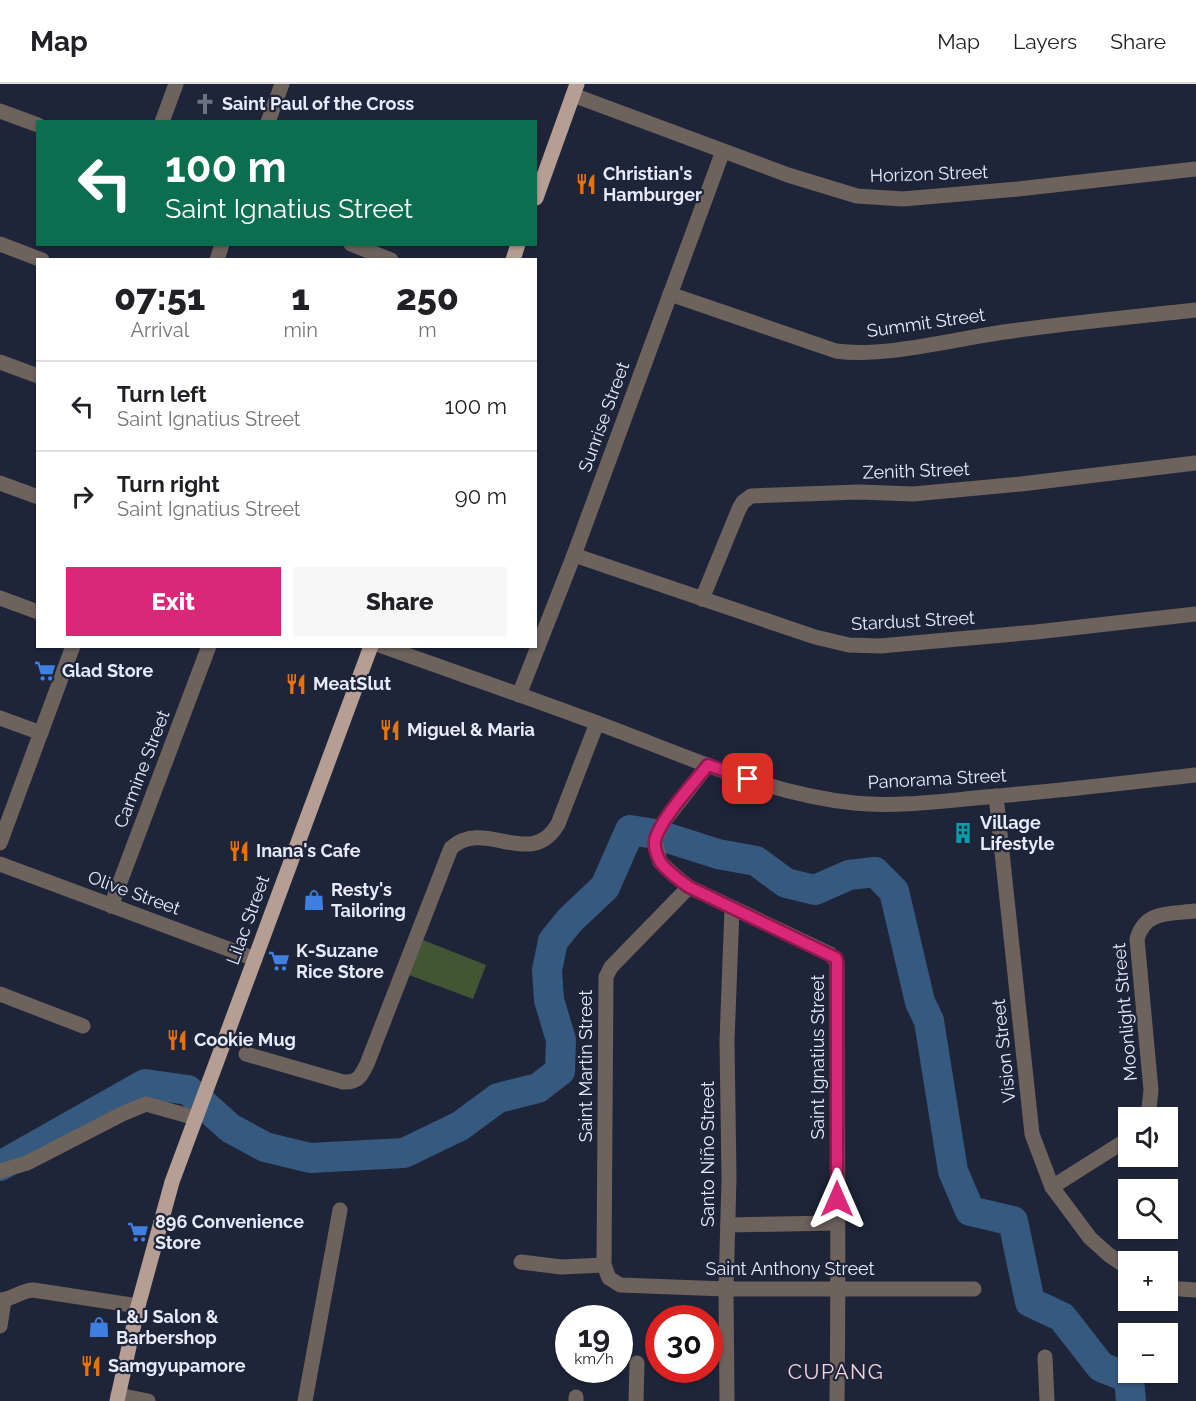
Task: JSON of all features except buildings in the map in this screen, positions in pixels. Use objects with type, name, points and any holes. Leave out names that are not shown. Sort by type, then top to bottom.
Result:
[{"type":"main road","points":[[537,195],[575,90]]},
{"type":"main road","name":"Lilac Street","points":[[118,1398],[138,1306],[172,1182],[370,648]]},
{"type":"street","points":[[163,120],[177,84]]},
{"type":"street","points":[[269,120],[282,84]]},
{"type":"street","name":"Horizon Street","points":[[575,90],[723,151],[857,196],[903,198],[1018,189],[1196,169]]},
{"type":"street","points":[[0,111],[36,123]]},
{"type":"street","name":"Sunrise Street","points":[[519,695],[574,555],[723,151]]},
{"type":"street","points":[[0,244],[37,258]]},
{"type":"street","points":[[353,250],[384,258]]},
{"type":"street","name":"Summit Street","points":[[670,294],[836,351],[848,353],[887,351],[1005,332],[1196,310]]},
{"type":"street","points":[[0,362],[36,375]]},
{"type":"street","name":"Zenith Street","points":[[702,598],[739,509],[743,502],[751,496],[859,492],[913,494],[1196,463]]},
{"type":"street","points":[[0,483],[36,496]]},
{"type":"street","name":"Stardust Street","points":[[574,555],[815,637],[849,645],[880,646],[1196,614]]},
{"type":"street","points":[[0,598],[36,611]]},
{"type":"street","points":[[0,843],[72,648]]},
{"type":"street","name":"Carmine Street","points":[[111,906],[208,648]]},
{"type":"street","name":"Panorama Street","points":[[388,648],[768,786],[855,803],[894,805],[1196,775]]},
{"type":"street","points":[[0,718],[41,733]]},
{"type":"street","points":[[246,1054],[343,1082],[354,1082],[358,1079],[367,1064],[451,848],[469,837],[485,837],[528,845],[548,837],[558,824],[597,723]]},
{"type":"street","name":"Saint Ignatius Street","points":[[708,765],[662,824],[655,841],[655,849],[660,862],[689,887],[830,954],[836,958],[837,962],[839,1288],[837,1401]]},
{"type":"street","name":"Vision Street","points":[[996,796],[1032,1134],[1052,1187],[1090,1238],[1118,1261]]},
{"type":"street","name":"Olive Street","points":[[0,864],[255,958]]},
{"type":"street","name":"Saint Martin Street","points":[[606,1272],[606,977],[611,967],[689,887]]},
{"type":"street","name":"Santo Niño Street","points":[[727,1401],[727,1041],[732,908]]},
{"type":"street","name":"Moonlight Street","points":[[1149,1107],[1151,1090],[1137,939],[1140,928],[1150,919],[1196,911]]},
{"type":"street","points":[[0,994],[84,1026]]},
{"type":"street","points":[[0,1171],[27,1163],[122,1114],[147,1104],[198,1113]]},
{"type":"street","points":[[1052,1187],[1118,1144]]},
{"type":"street","points":[[305,1401],[340,1210]]},
{"type":"street","points":[[728,1225],[837,1223]]},
{"type":"street","name":"Saint Anthony Street","points":[[520,1262],[606,1272],[620,1285],[726,1289],[974,1288]]},
{"type":"street","points":[[1178,1289],[1196,1290]]},
{"type":"street","points":[[0,1326],[2,1300],[23,1291],[33,1290],[138,1306]]},
{"type":"street","points":[[1045,1357],[1047,1401]]},
{"type":"street","points":[[636,1401],[637,1363]]},
{"type":"street","points":[[118,1398],[148,1401]]},
{"type":"green space","points":[[423,940],[486,965],[473,999],[409,975]]},
{"type":"waterway","points":[[0,1166],[145,1084],[188,1090],[230,1128],[265,1147],[310,1158],[404,1153],[460,1126],[498,1098],[538,1088],[560,1071],[561,1040],[549,1000],[547,970],[553,941],[570,920],[605,887],[630,830],[655,834],[718,854],[756,861],[786,883],[815,890],[849,875],[875,872],[894,891],[920,1002],[929,1021],[953,1171],[970,1211],[1013,1221],[1030,1302],[1062,1317],[1101,1367],[1129,1378],[1131,1401]]},
{"type":"place","name":"Saint Paul of the Cross","points":[[205,104]]},
{"type":"place","name":"Christian's Hamburger","points":[[586,184]]},
{"type":"place","name":"Glad Store","points":[[45,671]]},
{"type":"place","name":"MeatSlut","points":[[296,684]]},
{"type":"place","name":"Miguel & Maria","points":[[390,730]]},
{"type":"place","name":"Village Lifestyle","points":[[963,833]]},
{"type":"place","name":"Inana's Cafe","points":[[239,851]]},
{"type":"place","name":"Resty's Tailoring","points":[[314,900]]},
{"type":"place","name":"K-Suzane Rice Store","points":[[279,961]]},
{"type":"place","name":"Cookie Mug","points":[[177,1040]]},
{"type":"place","name":"896 Convenience Store","points":[[138,1232]]},
{"type":"place","name":"L&J Salon & Barbershop","points":[[99,1327]]},
{"type":"place","name":"Samgyupamore","points":[[91,1366]]},
{"type":"district","name":"CUPANG","points":[[836,1372]]},
{"type":"route","points":[[748,779],[708,765],[662,824],[655,841],[655,849],[660,862],[689,887],[836,958],[837,1199]]}]
